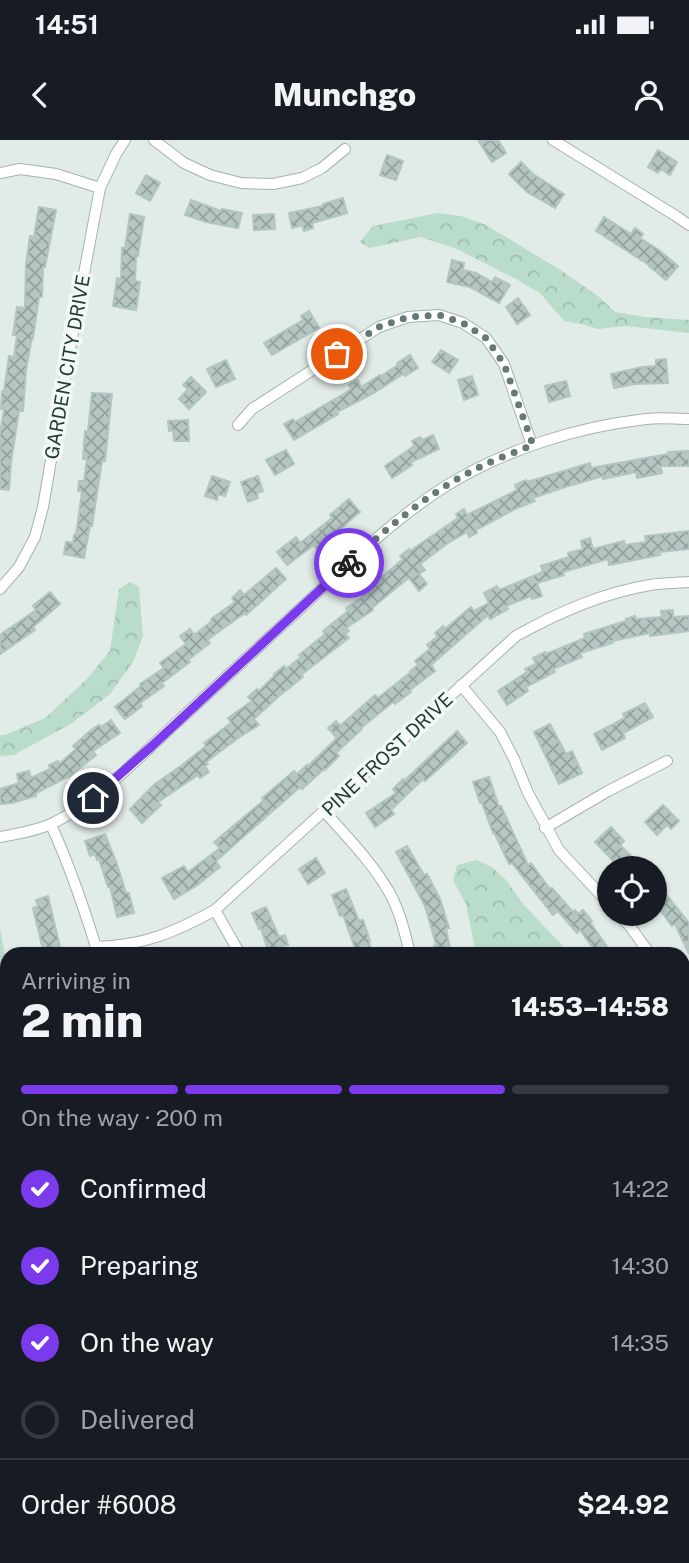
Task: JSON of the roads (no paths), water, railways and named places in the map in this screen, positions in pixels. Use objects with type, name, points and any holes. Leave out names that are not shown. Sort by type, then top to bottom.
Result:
[{"type":"street","name":"GARDEN CITY DRIVE","points":[[0,589],[19,567],[35,537],[43,507],[100,188],[125,140]]},
{"type":"street","points":[[154,140],[184,163],[210,175],[241,183],[273,184],[302,178],[322,168],[345,149]]},
{"type":"street","points":[[553,140],[689,225]]},
{"type":"street","points":[[0,173],[20,169],[57,174],[100,188]]},
{"type":"street","points":[[238,425],[252,409],[379,327],[408,317],[439,315],[463,323],[486,338],[492,346],[504,364],[533,445]]},
{"type":"street","points":[[0,837],[51,825],[93,798],[363,550],[446,486],[482,466],[533,445],[598,426],[649,419],[689,419]]},
{"type":"street","name":"PINE FROST DRIVE","points":[[116,947],[162,936],[215,910],[516,636],[554,615],[619,592],[652,585],[689,582]]},
{"type":"street","points":[[461,685],[500,732],[545,828],[559,850],[597,891]]},
{"type":"street","points":[[545,828],[608,791],[667,761]]},
{"type":"street","points":[[324,811],[364,856],[390,893],[405,929],[409,947]]},
{"type":"street","points":[[51,825],[64,853],[95,947]]},
{"type":"street","points":[[215,910],[236,947]]},
{"type":"street","points":[[630,926],[645,947]]}]
